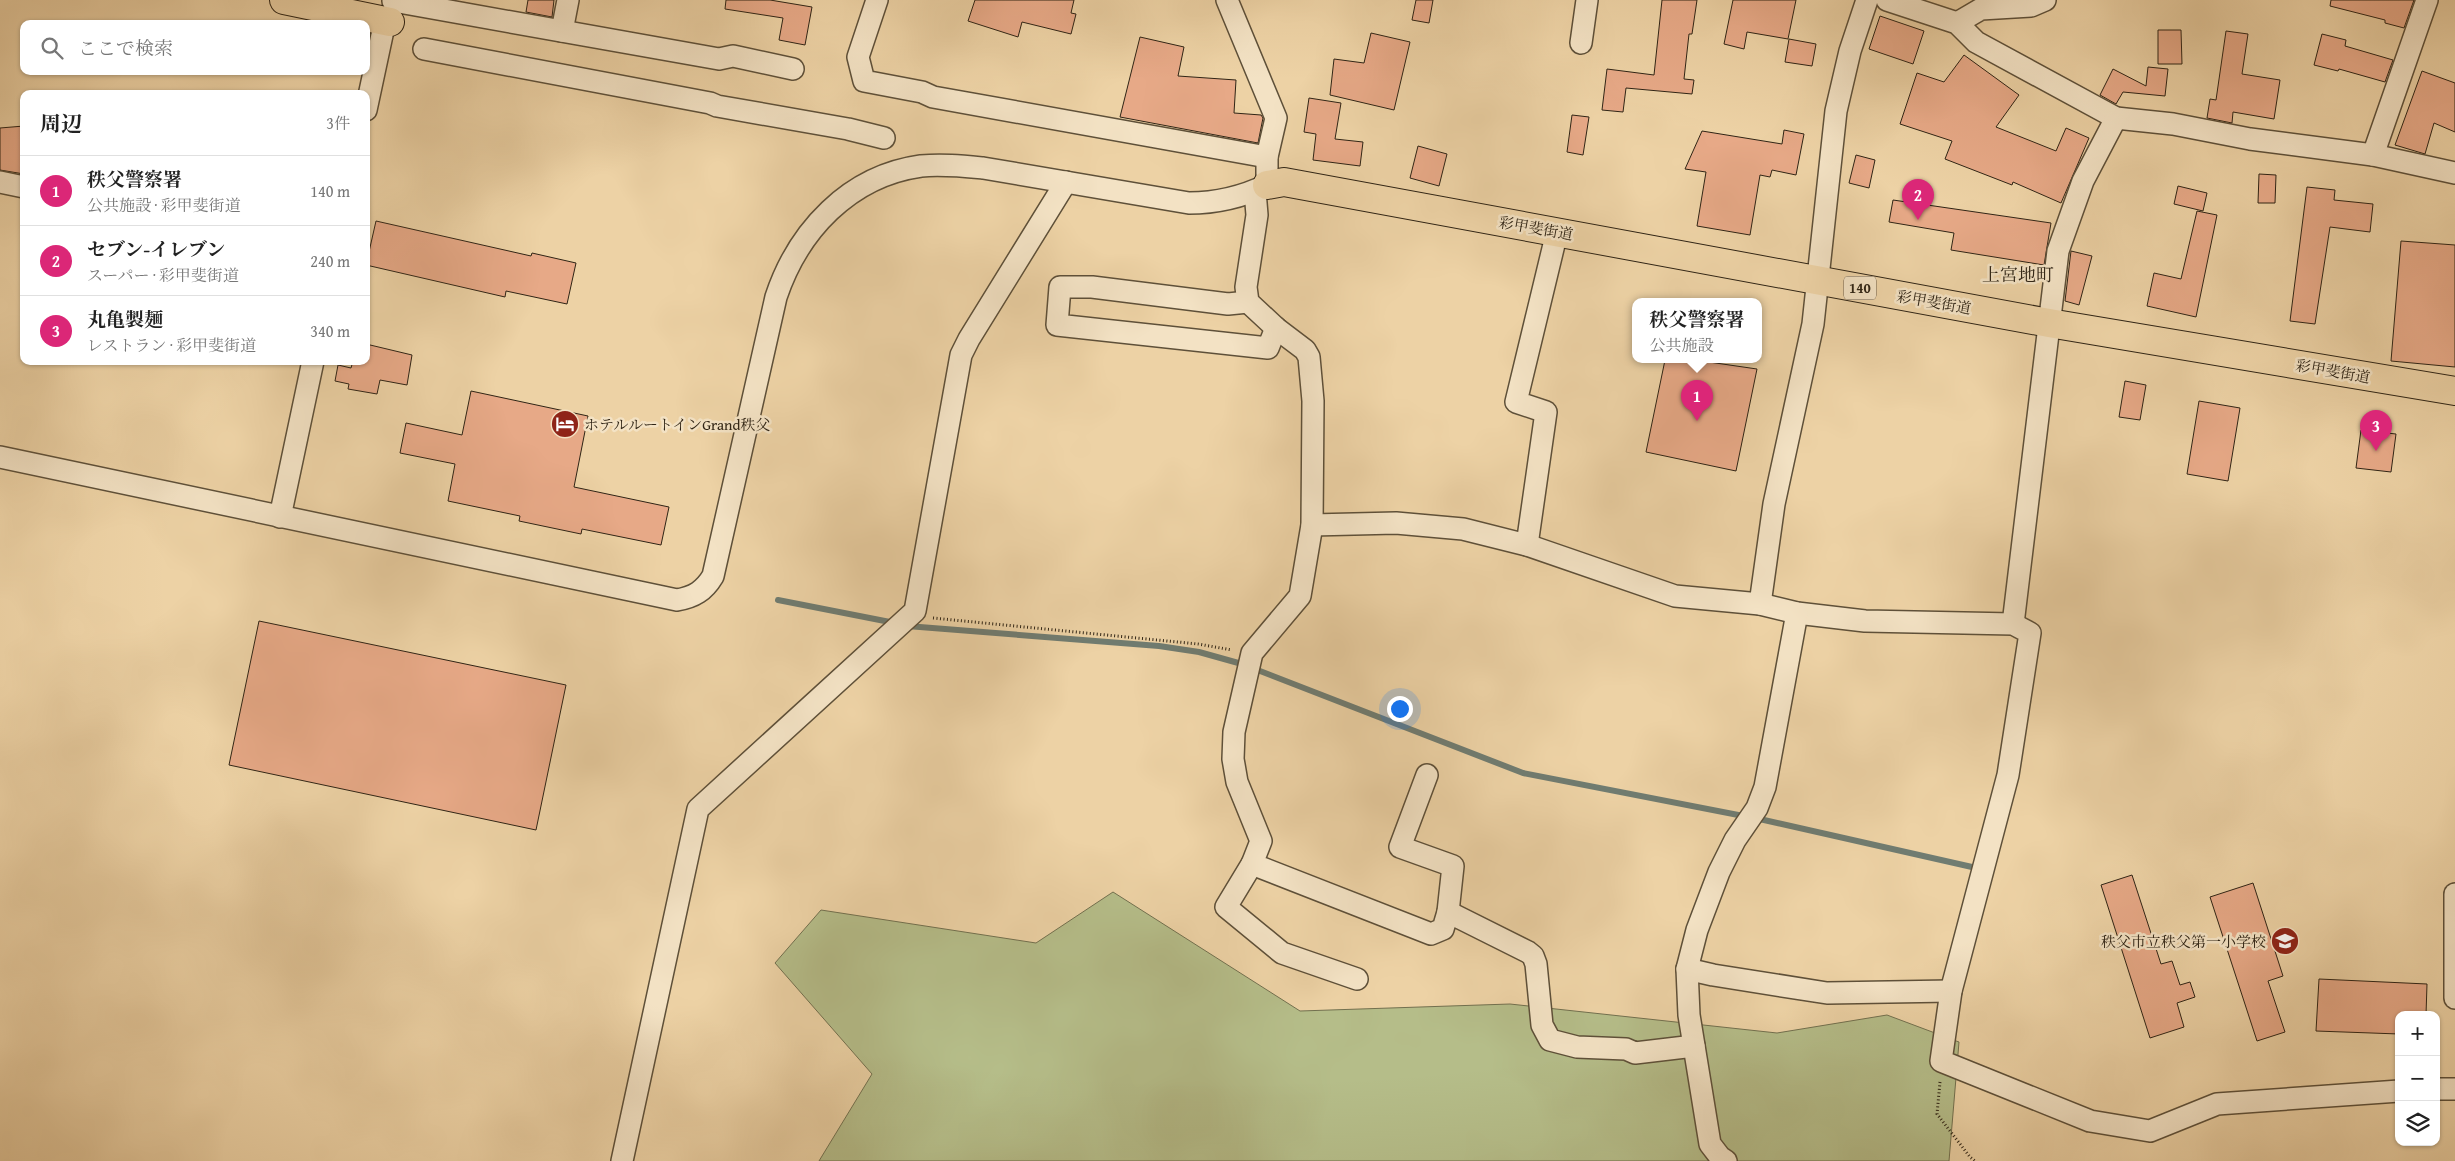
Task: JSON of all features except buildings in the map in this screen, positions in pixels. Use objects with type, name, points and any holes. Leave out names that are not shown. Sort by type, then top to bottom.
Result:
[{"type":"highway","points":[[284,0],[390,11]]},
{"type":"highway","name":"彩甲斐街道","points":[[1261,188],[1284,182],[2049,323],[2455,391]]},
{"type":"street","points":[[562,31],[568,0]]},
{"type":"street","points":[[877,0],[858,57],[864,81],[922,92],[934,98],[1267,157]]},
{"type":"street","points":[[1227,0],[1276,118],[1261,188],[1246,287],[1248,302],[1276,328],[1300,344],[1309,357],[1313,401],[1312,525],[1300,596],[1252,653],[1234,732],[1233,759],[1238,782],[1261,841],[1252,864],[1226,907],[1282,953],[1357,979]]},
{"type":"street","points":[[1581,43],[1587,0]]},
{"type":"street","points":[[1760,604],[1774,504],[1813,324],[1819,281],[1820,245],[1836,111],[1850,51],[1867,0]]},
{"type":"street","points":[[1887,0],[1957,23],[1976,42],[2116,118],[2173,124],[2250,139],[2373,155],[2455,173]]},
{"type":"street","points":[[1957,23],[1981,9],[2031,6],[2045,0]]},
{"type":"street","points":[[2373,155],[2427,0]]},
{"type":"street","points":[[370,94],[390,11],[562,31],[719,59],[733,56],[793,70]]},
{"type":"street","points":[[424,49],[700,101],[726,108],[848,129],[884,138]]},
{"type":"street","points":[[2013,624],[2058,251],[2083,180],[2116,118]]},
{"type":"street","points":[[0,456],[677,600],[690,598],[705,588],[713,576],[776,297],[785,270],[800,244],[820,219],[842,198],[868,182],[893,173],[921,166],[952,165],[982,168],[1189,203],[1209,203],[1231,199],[1261,188]]},
{"type":"street","points":[[0,182],[20,186]]},
{"type":"street","points":[[622,1161],[698,809],[915,611],[961,355],[1066,182]]},
{"type":"street","points":[[1527,545],[1546,412],[1516,402],[1557,232]]},
{"type":"street","points":[[1248,302],[1228,304],[1092,287],[1060,287],[1057,325],[1268,348],[1276,328]]},
{"type":"street","points":[[280,517],[312,365]]},
{"type":"street","points":[[1312,525],[1396,523],[1463,529],[1527,545],[1675,596],[1760,604],[1796,613],[1865,621],[2013,624],[2030,633],[2008,775],[1951,991],[1941,1061],[2090,1121],[2150,1131],[2217,1104],[2395,1091]]},
{"type":"street","points":[[1726,1161],[1720,1157],[1710,1144],[1689,1014],[1688,969],[1697,930],[1718,872],[1742,829],[1757,808],[1765,788],[1796,613]]},
{"type":"street","points":[[1252,864],[1431,934],[1443,929],[1448,912],[1453,866],[1400,847],[1427,775]]},
{"type":"street","points":[[2455,903],[2455,998]]},
{"type":"street","points":[[1448,912],[1533,956],[1542,1025],[1550,1040],[1577,1047],[1626,1049],[1635,1053],[1694,1046]]},
{"type":"street","points":[[1688,969],[1713,975],[1827,993],[1951,991]]},
{"type":"street","points":[[2440,1090],[2455,1089]]},
{"type":"path","points":[[915,611],[936,619],[1198,644],[1252,653]]},
{"type":"path","points":[[1941,1061],[1937,1114],[1975,1161]]},
{"type":"green space","points":[[1113,892],[1300,1011],[1510,1004],[1777,1033],[1887,1015],[1959,1042],[1949,1161],[819,1161],[872,1074],[775,963],[821,910],[1036,943]]},
{"type":"waterway","points":[[778,600],[895,623]]},
{"type":"waterway","points":[[907,626],[1159,646],[1199,652],[1242,664],[1523,773],[1764,820],[1972,867]]},
{"type":"place","name":"セブン-イレブン","points":[[1918,220]]},
{"type":"place","name":"秩父警察署","points":[[1697,421]]},
{"type":"place","name":"ホテルルートインGrand秩父","points":[[565,424]]},
{"type":"place","name":"丸亀製麺","points":[[2376,451]]},
{"type":"place","name":"秩父市立秩父第一小学校","points":[[2285,941]]},
{"type":"district","name":"上宮地町","points":[[2018,274]]}]
